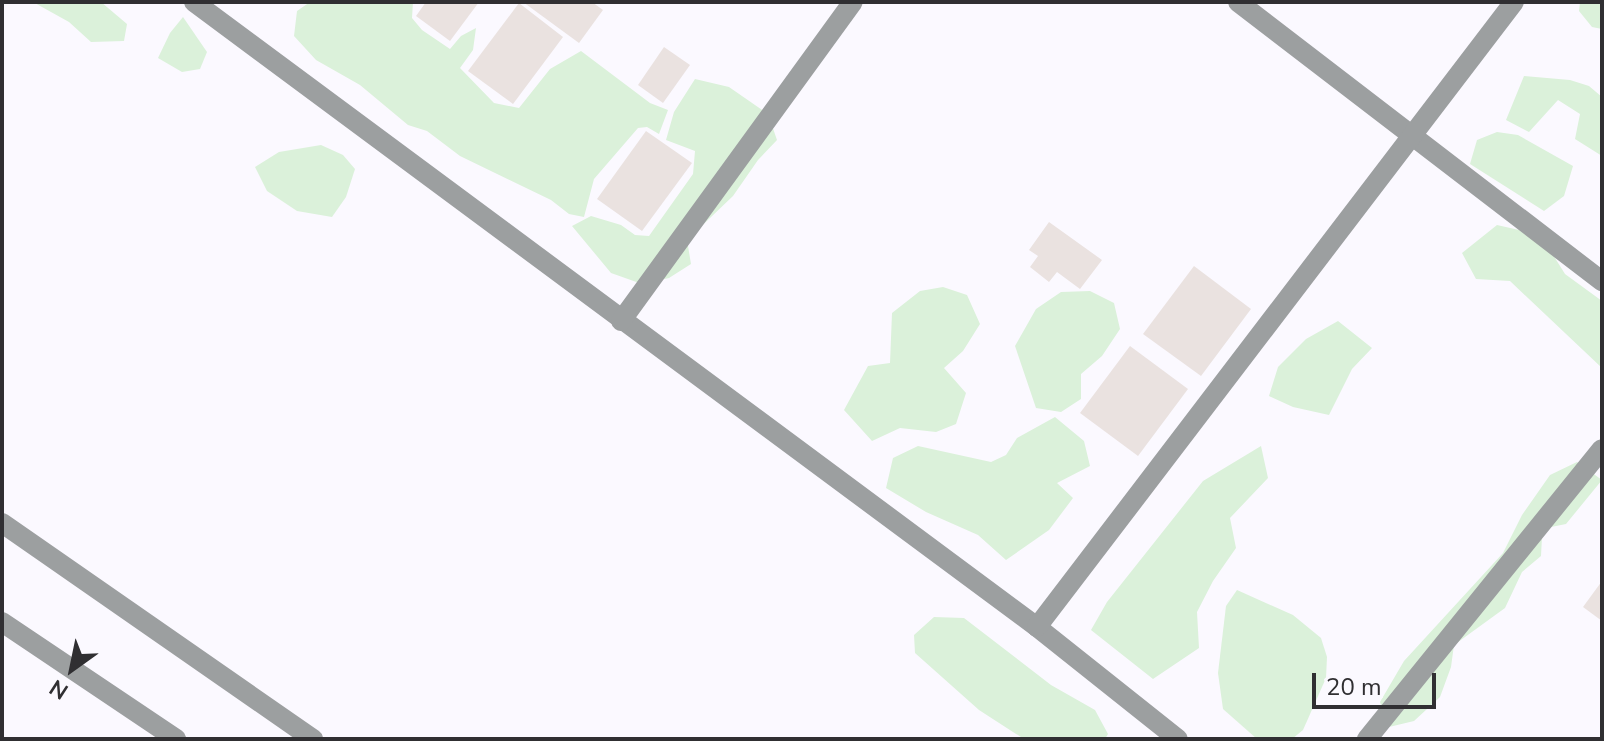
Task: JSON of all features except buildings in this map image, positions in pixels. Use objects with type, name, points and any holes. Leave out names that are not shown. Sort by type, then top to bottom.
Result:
[{"type":"street","points":[[194,2],[1037,627],[1178,739]]},
{"type":"street","points":[[621,321],[853,2]]},
{"type":"street","points":[[1238,2],[1602,281]]},
{"type":"street","points":[[1037,627],[1514,2]]},
{"type":"street","points":[[1367,739],[1602,449]]},
{"type":"street","points":[[2,523],[313,739]]},
{"type":"street","points":[[2,622],[176,739]]},
{"type":"green space","points":[[33,2],[101,2],[127,24],[124,41],[91,42],[69,22]]},
{"type":"green space","points":[[310,2],[413,2],[412,18],[422,30],[450,49],[461,36],[476,28],[473,50],[460,68],[494,103],[519,108],[550,69],[581,51],[650,103],[668,110],[659,134],[647,127],[638,128],[594,179],[584,217],[569,214],[551,200],[460,156],[427,131],[408,125],[360,85],[316,60],[294,36],[297,11]]},
{"type":"green space","points":[[1580,2],[1602,2],[1602,29],[1592,27],[1579,11]]},
{"type":"green space","points":[[183,17],[207,52],[200,69],[182,72],[158,58],[170,33]]},
{"type":"green space","points":[[1524,76],[1570,80],[1589,86],[1602,97],[1602,156],[1575,139],[1580,114],[1558,100],[1529,132],[1506,120]]},
{"type":"green space","points":[[695,79],[729,87],[768,114],[777,140],[758,160],[733,196],[687,240],[691,264],[669,278],[642,284],[611,273],[572,226],[591,216],[621,225],[635,235],[649,236],[693,174],[695,151],[666,140],[674,112]]},
{"type":"green space","points":[[1497,132],[1518,135],[1573,166],[1564,196],[1544,211],[1470,164],[1477,140]]},
{"type":"green space","points":[[321,145],[343,155],[355,169],[346,197],[332,217],[297,211],[267,191],[255,167],[279,152]]},
{"type":"green space","points":[[1497,225],[1519,230],[1550,250],[1565,274],[1602,301],[1602,368],[1510,281],[1476,279],[1462,253]]},
{"type":"green space","points":[[943,287],[967,295],[980,324],[963,351],[944,368],[966,393],[956,424],[936,432],[900,428],[872,441],[844,410],[868,366],[890,363],[892,313],[920,291]]},
{"type":"green space","points":[[1090,291],[1114,303],[1120,329],[1102,356],[1081,374],[1081,399],[1061,412],[1036,408],[1015,346],[1036,309],[1061,292]]},
{"type":"green space","points":[[1338,321],[1372,348],[1352,369],[1329,415],[1293,407],[1269,396],[1278,367],[1306,339]]},
{"type":"green space","points":[[1055,417],[1084,441],[1090,466],[1057,483],[1073,498],[1049,530],[1006,560],[978,535],[926,512],[886,488],[893,458],[918,446],[991,462],[1006,455],[1017,438]]},
{"type":"green space","points":[[1261,446],[1268,478],[1230,518],[1236,548],[1213,581],[1197,612],[1199,648],[1153,679],[1091,630],[1107,602],[1203,481]]},
{"type":"green space","points":[[1577,462],[1602,480],[1566,524],[1551,527],[1542,537],[1541,556],[1522,572],[1505,608],[1454,645],[1451,667],[1440,697],[1414,721],[1389,727],[1380,702],[1404,661],[1503,553],[1522,515],[1550,475]]},
{"type":"green space","points":[[1237,590],[1293,615],[1321,638],[1327,657],[1326,678],[1303,730],[1292,739],[1257,739],[1223,709],[1218,673],[1226,606]]},
{"type":"green space","points":[[934,617],[964,618],[1051,685],[1095,710],[1108,734],[1105,739],[1024,739],[979,710],[915,653],[914,635]]}]
